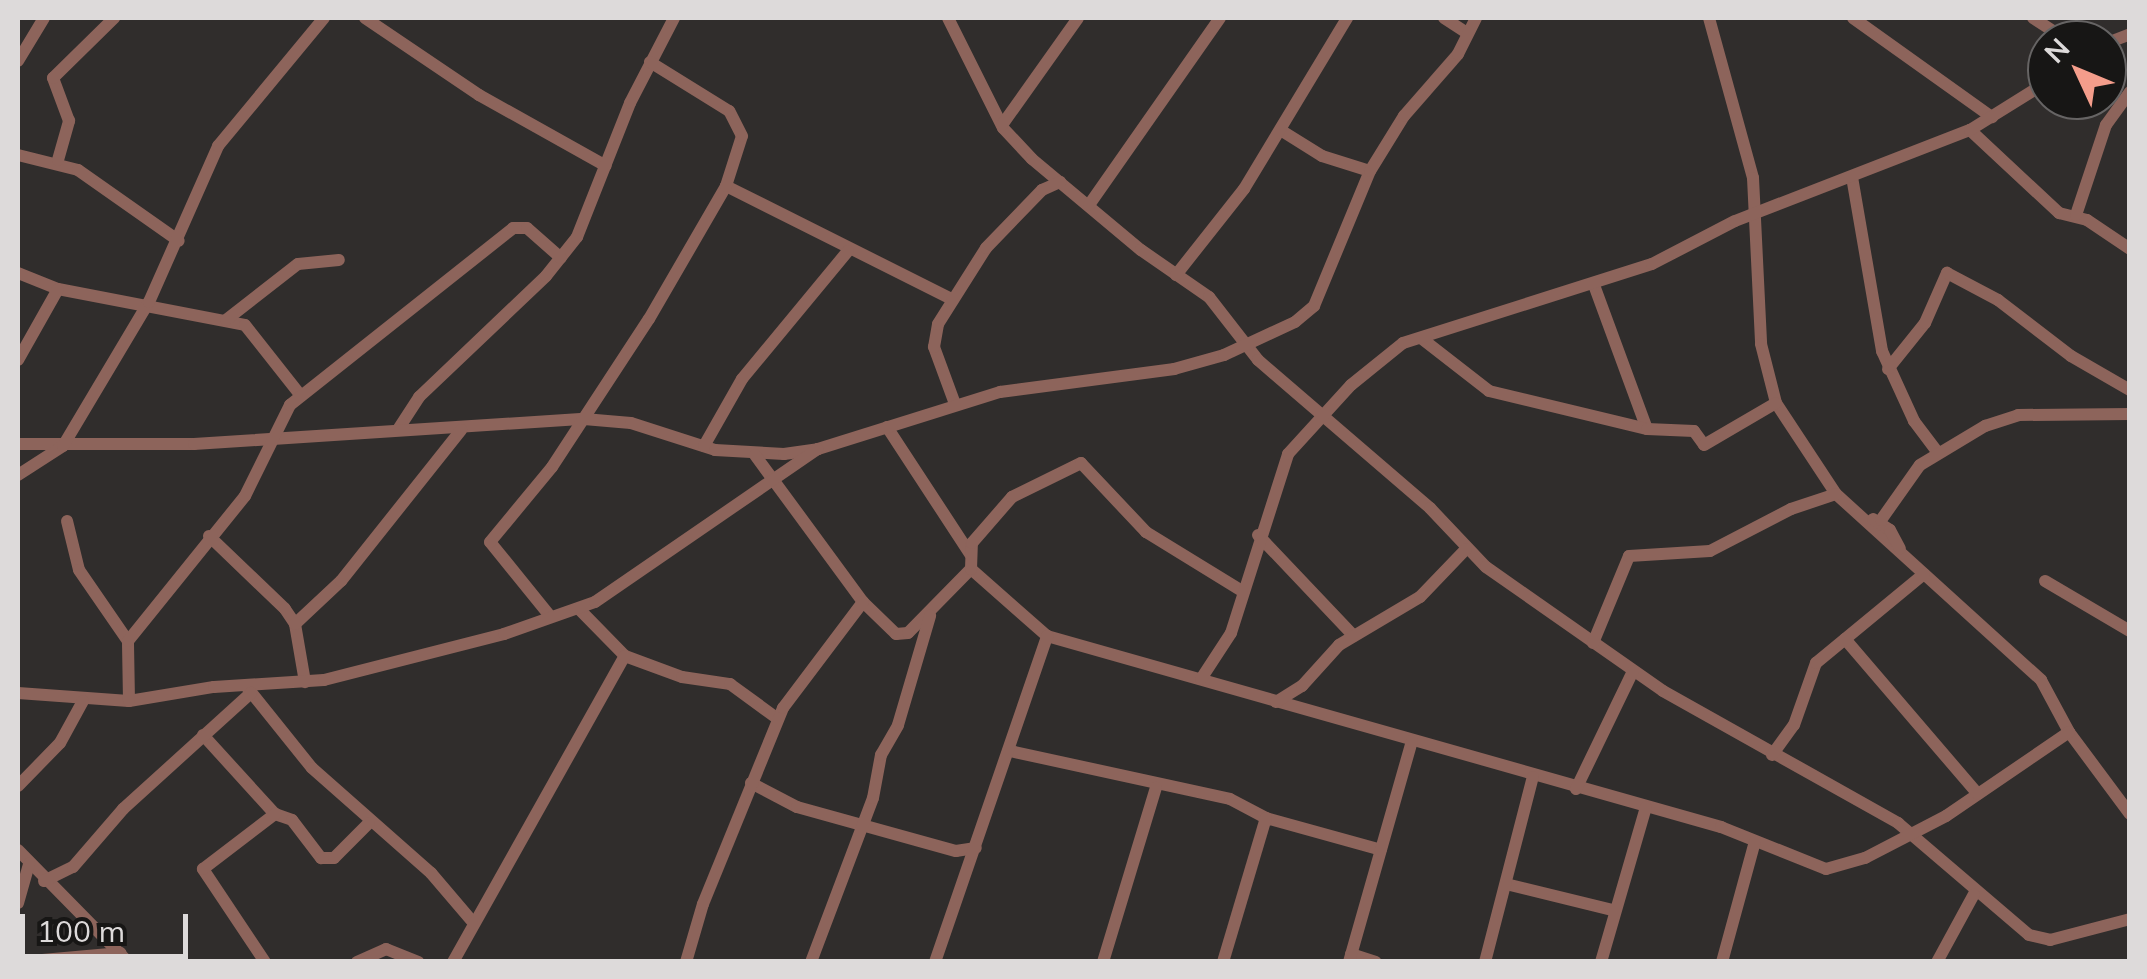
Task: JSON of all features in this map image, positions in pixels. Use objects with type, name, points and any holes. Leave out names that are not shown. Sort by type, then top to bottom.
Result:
[{"type":"street","points":[[18,61],[44,18]]},
{"type":"street","points":[[58,160],[69,121],[53,78],[114,18]]},
{"type":"street","points":[[18,475],[62,446],[149,302],[218,146],[324,18]]},
{"type":"street","points":[[365,18],[479,96],[606,166]]},
{"type":"street","points":[[399,428],[450,365],[562,258],[650,62],[674,18]]},
{"type":"street","points":[[948,18],[1002,126],[1043,170],[1176,275],[1210,296],[1245,346],[1318,417],[1430,508],[1466,549],[1633,672],[1911,834],[1974,894],[2039,940],[2130,919]]},
{"type":"street","points":[[1002,126],[1078,18]]},
{"type":"street","points":[[1089,206],[1220,18]]},
{"type":"street","points":[[1176,275],[1282,130],[1347,18]]},
{"type":"street","points":[[1444,18],[1467,33]]},
{"type":"street","points":[[18,444],[62,446],[269,438],[399,428],[461,430],[584,419],[631,423],[704,446],[755,455],[818,449],[956,404],[1074,378],[1174,369],[1245,346],[1296,322],[1314,306],[1370,171],[1476,18]]},
{"type":"street","points":[[1709,18],[1758,213],[1761,344],[1776,403],[1836,494],[1900,548]]},
{"type":"street","points":[[1853,18],[1992,117]]},
{"type":"street","points":[[550,616],[490,542],[584,419],[726,186],[742,136],[738,120],[650,62]]},
{"type":"street","points":[[2076,215],[2106,125],[2130,92]]},
{"type":"street","points":[[1201,678],[1231,633],[1258,535],[1288,454],[1318,417],[1403,343],[1594,285],[1758,213],[1970,130],[2027,95]]},
{"type":"street","points":[[1282,130],[1322,156],[1370,171]]},
{"type":"street","points":[[1970,130],[2054,209],[2076,215],[2130,249]]},
{"type":"street","points":[[18,155],[58,160],[102,183],[179,241]]},
{"type":"street","points":[[1042,190],[1043,170]]},
{"type":"street","points":[[1852,178],[1888,369],[1938,452]]},
{"type":"street","points":[[956,404],[934,347],[952,299],[986,248],[1042,190],[1060,182]]},
{"type":"street","points":[[726,186],[848,251],[952,299]]},
{"type":"street","points":[[128,641],[184,576],[208,536],[245,496],[269,438],[300,396],[354,360],[446,277],[514,228],[527,228],[562,258]]},
{"type":"street","points":[[704,446],[742,379],[848,251]]},
{"type":"street","points":[[226,320],[298,264],[339,260]]},
{"type":"street","points":[[18,273],[58,289],[149,302],[226,320],[250,330],[300,396]]},
{"type":"street","points":[[1881,520],[1901,488],[1938,452],[2018,415],[2125,413],[2128,389],[2057,346],[1998,300],[1947,273],[1924,323],[1888,369]]},
{"type":"street","points":[[1594,285],[1647,429]]},
{"type":"street","points":[[18,360],[58,289]]},
{"type":"street","points":[[1421,338],[1489,391],[1647,429],[1694,431],[1704,445],[1713,445],[1776,403]]},
{"type":"street","points":[[887,427],[971,562],[1047,636],[1755,840],[1826,869],[1866,858],[1911,834],[2069,732]]},
{"type":"street","points":[[295,624],[341,581],[461,430]]},
{"type":"street","points":[[18,693],[82,701],[129,701],[305,682],[377,670],[579,609],[818,449]]},
{"type":"street","points":[[755,455],[863,602],[902,636],[932,611],[971,562],[972,543],[1012,497],[1081,463],[1146,532],[1242,591]]},
{"type":"street","points":[[1594,643],[1630,556],[1700,554],[1836,494]]},
{"type":"street","points":[[1862,518],[1881,520],[1924,574],[2042,680],[2069,732],[2128,807]]},
{"type":"street","points":[[67,521],[79,570],[128,641],[129,701]]},
{"type":"street","points":[[1258,535],[1354,636]]},
{"type":"street","points":[[208,536],[295,624],[305,682]]},
{"type":"street","points":[[1276,702],[1302,686],[1354,636],[1420,597],[1466,549]]},
{"type":"street","points":[[1772,754],[1794,726],[1810,671],[1924,574]]},
{"type":"street","points":[[2044,581],[2130,631]]},
{"type":"street","points":[[686,962],[778,718],[797,684],[863,602]]},
{"type":"street","points":[[579,609],[625,656],[682,676],[730,684],[778,718]]},
{"type":"street","points":[[811,962],[864,824],[932,611]]},
{"type":"street","points":[[936,962],[1047,636]]},
{"type":"street","points":[[1845,639],[1978,794]]},
{"type":"street","points":[[453,962],[472,920],[625,656]]},
{"type":"street","points":[[1576,789],[1633,672]]},
{"type":"street","points":[[1302,686],[1310,712]]},
{"type":"street","points":[[249,690],[369,822],[431,874],[472,920]]},
{"type":"street","points":[[44,881],[73,868],[249,690]]},
{"type":"street","points":[[18,786],[60,743],[82,701]]},
{"type":"street","points":[[203,735],[274,814],[292,820],[328,861],[369,822]]},
{"type":"street","points":[[1376,962],[1350,958],[1412,741]]},
{"type":"street","points":[[1010,751],[1156,788],[1230,799],[1266,818],[1381,850]]},
{"type":"street","points":[[1485,962],[1533,777]]},
{"type":"street","points":[[751,783],[797,807],[956,851],[976,848]]},
{"type":"street","points":[[1103,962],[1156,788]]},
{"type":"street","points":[[1601,962],[1613,910],[1646,808]]},
{"type":"street","points":[[265,962],[203,869],[274,814]]},
{"type":"street","points":[[1223,962],[1266,818]]},
{"type":"street","points":[[1722,962],[1755,840]]},
{"type":"street","points":[[18,850],[44,881],[125,957]]},
{"type":"street","points":[[956,851],[969,868]]},
{"type":"street","points":[[18,902],[29,864]]},
{"type":"street","points":[[1506,884],[1613,910]]},
{"type":"street","points":[[1937,962],[1974,894]]},
{"type":"street","points":[[357,962],[386,950],[419,962]]},
{"type":"street","points":[[20,962],[125,957]]}]
